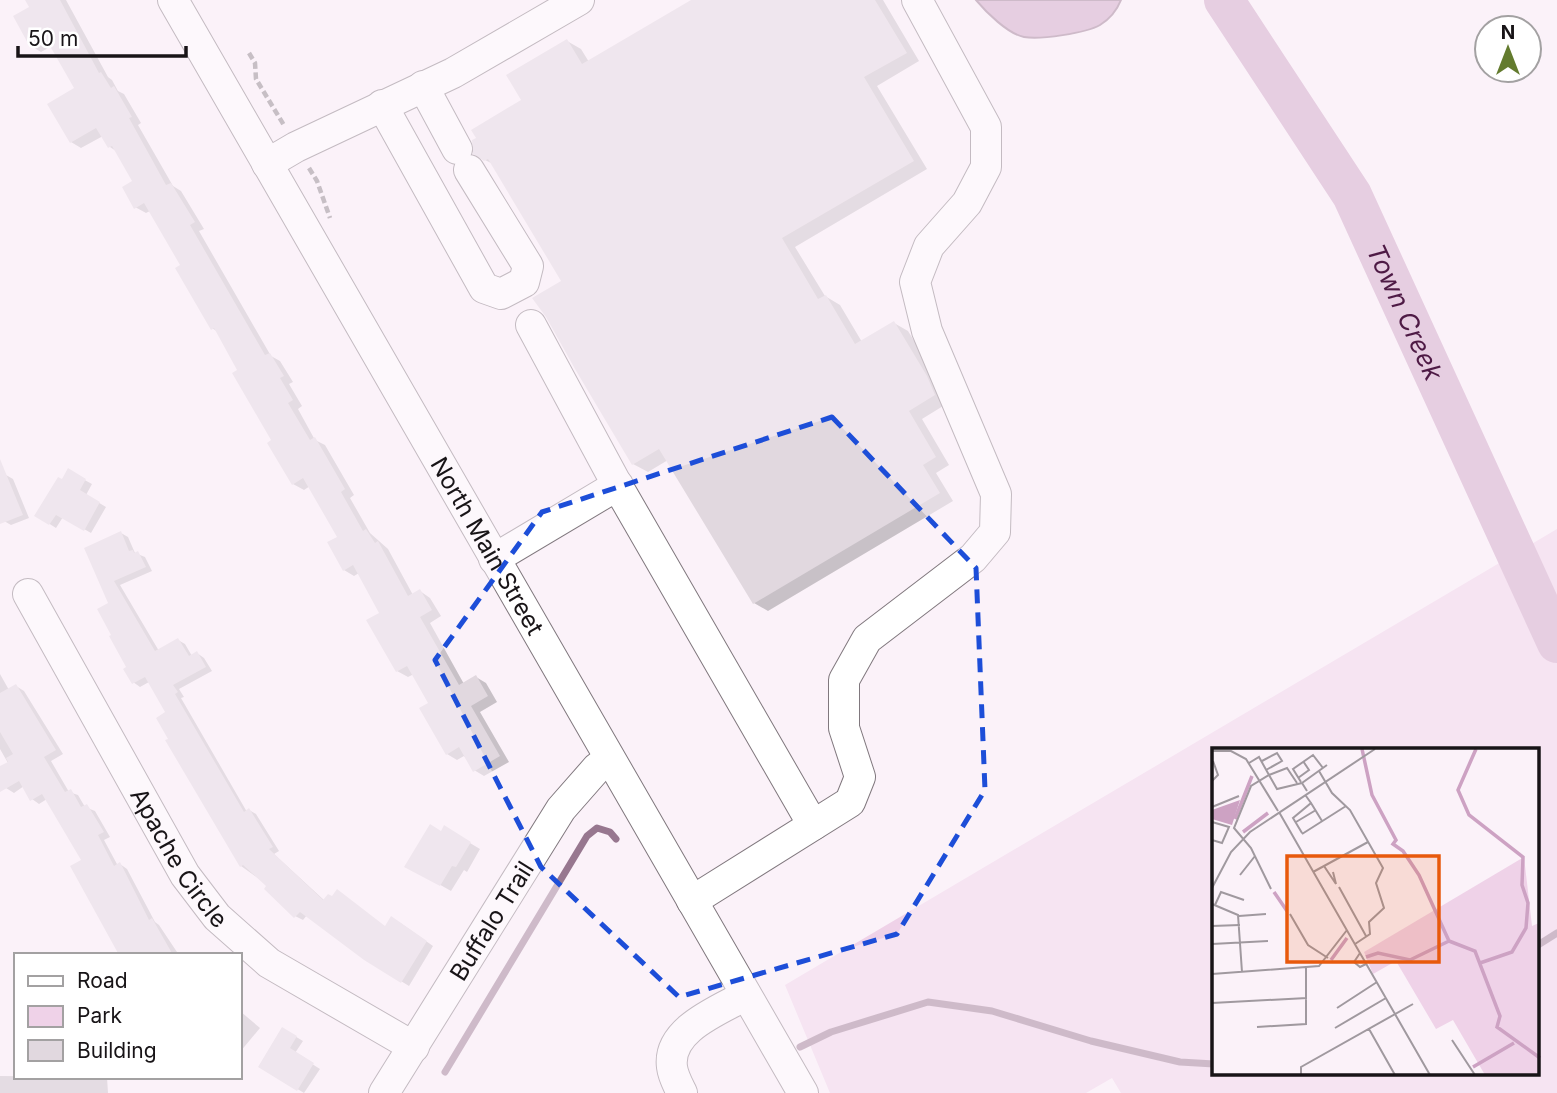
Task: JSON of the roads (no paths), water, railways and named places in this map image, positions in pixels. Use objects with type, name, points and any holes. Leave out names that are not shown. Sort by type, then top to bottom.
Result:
[{"type":"street","name":"North Main Street","points":[[173,0],[803,1093]]},
{"type":"street","points":[[267,164],[296,147],[453,73],[579,0]]},
{"type":"street","points":[[692,901],[850,802],[860,776],[844,729],[844,680],[867,639],[973,558],[995,532],[996,494],[927,331],[915,282],[929,246],[967,203],[986,167],[986,127],[917,0]]},
{"type":"street","points":[[382,105],[484,288],[501,294],[524,282],[528,266],[463,160],[424,86]]},
{"type":"street","points":[[531,324],[618,485],[813,825]]},
{"type":"street","points":[[494,559],[618,485]]},
{"type":"street","name":"Apache Circle","points":[[28,594],[185,875],[217,917],[269,963],[414,1047]]},
{"type":"street","name":"Buffalo Trail","points":[[384,1093],[561,808],[597,768],[609,759]]},
{"type":"street","points":[[681,1093],[672,1068],[676,1046],[689,1029],[746,995]]},
{"type":"waterway","name":"Town Creek","points":[[1224,0],[1352,195],[1557,643]]},
{"type":"waterway","points":[[445,1072],[587,836],[597,828],[610,832],[616,839]]},
{"type":"waterway","points":[[1540,944],[1557,933]]},
{"type":"waterway","points":[[800,1047],[831,1032],[928,1002],[992,1011],[1091,1041],[1180,1062],[1212,1064]]}]
